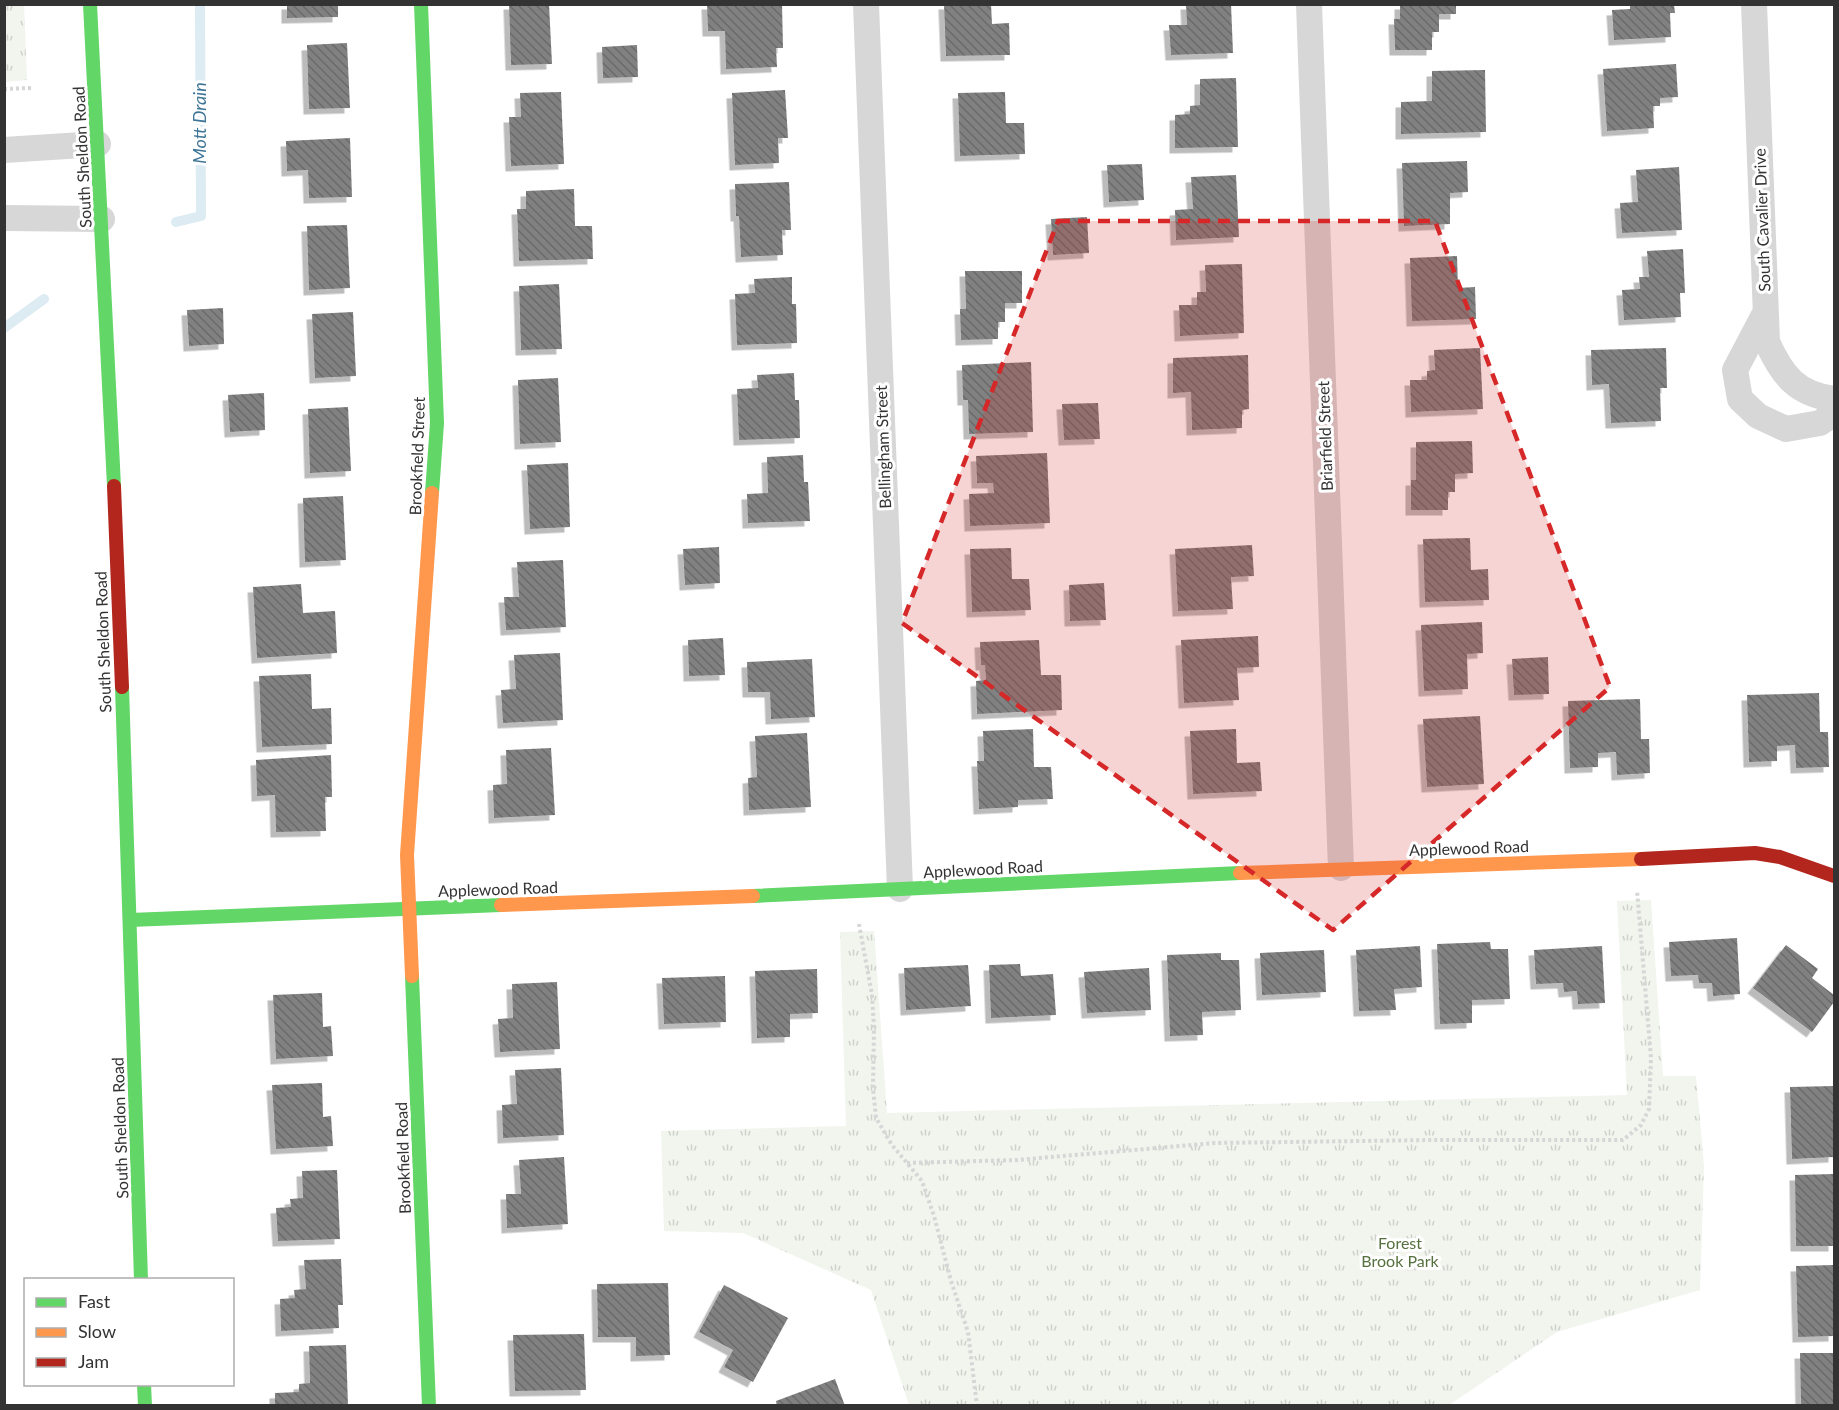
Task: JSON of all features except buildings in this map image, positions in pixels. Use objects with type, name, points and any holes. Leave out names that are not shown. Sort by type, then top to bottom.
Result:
[{"type":"street","name":"South Sheldon Road","points":[[90,4],[102,219],[130,920],[141,1278]]},
{"type":"street","name":"Brookfield Street","points":[[410,909],[407,855],[437,423],[421,4]]},
{"type":"street","name":"Bellingham Street","points":[[866,4],[900,889]]},
{"type":"street","name":"Briarfield Street","points":[[1309,4],[1341,868]]},
{"type":"street","name":"South Cavalier Drive","points":[[1754,4],[1767,342],[1778,365],[1790,380],[1806,391],[1834,399]]},
{"type":"street","points":[[4,150],[98,144]]},
{"type":"street","points":[[4,218],[102,219]]},
{"type":"street","points":[[1765,312],[1736,370],[1740,399],[1758,416],[1786,429],[1820,423],[1834,413]]},
{"type":"street","name":"Applewood Road","points":[[130,920],[900,889],[1341,868],[1755,853],[1780,857],[1834,876]]},
{"type":"street","name":"Brookfield Road","points":[[410,909],[429,1406]]},
{"type":"street","points":[[144,1386],[145,1406]]},
{"type":"path","points":[[4,89],[33,88]]},
{"type":"path","points":[[908,1164],[1017,1160],[1215,1143],[1623,1140],[1641,1125],[1649,1109],[1651,1058],[1636,887]]},
{"type":"path","points":[[859,916],[860,935],[872,995],[873,1088],[876,1118],[892,1145],[922,1180],[968,1332],[977,1406]]},
{"type":"highlighted area","points":[[1058,221],[1435,221],[1610,687],[1333,930],[902,623]]},
{"type":"green space","points":[[5,4],[24,5],[27,80],[5,82]]},
{"type":"green space","name":"Forest Brook Park","points":[[1651,900],[1663,1076],[1696,1076],[1704,1166],[1700,1290],[1557,1332],[1449,1405],[909,1405],[871,1290],[743,1233],[664,1231],[661,1131],[846,1126],[840,932],[874,931],[887,1113],[1627,1095],[1617,901]]},
{"type":"waterway","name":"Mott Drain","points":[[176,222],[201,216],[200,4]]},
{"type":"waterway","name":"Mott Drain","points":[[4,328],[44,299]]},
{"type":"traffic: fast","points":[[90,4],[114,486]]},
{"type":"traffic: fast","points":[[421,4],[437,423],[432,493]]},
{"type":"traffic: fast","points":[[122,687],[141,1278]]},
{"type":"traffic: fast","points":[[753,896],[1240,873]]},
{"type":"traffic: fast","points":[[130,920],[501,905]]},
{"type":"traffic: fast","points":[[412,976],[429,1406]]},
{"type":"traffic: fast","points":[[144,1386],[145,1406]]},
{"type":"traffic: slow","points":[[412,976],[407,855],[432,493]]},
{"type":"traffic: slow","points":[[1240,873],[1641,859]]},
{"type":"traffic: slow","points":[[501,905],[753,896]]},
{"type":"traffic: jam","points":[[114,486],[122,687]]},
{"type":"traffic: jam","points":[[1641,859],[1755,853],[1780,857],[1834,876]]}]
